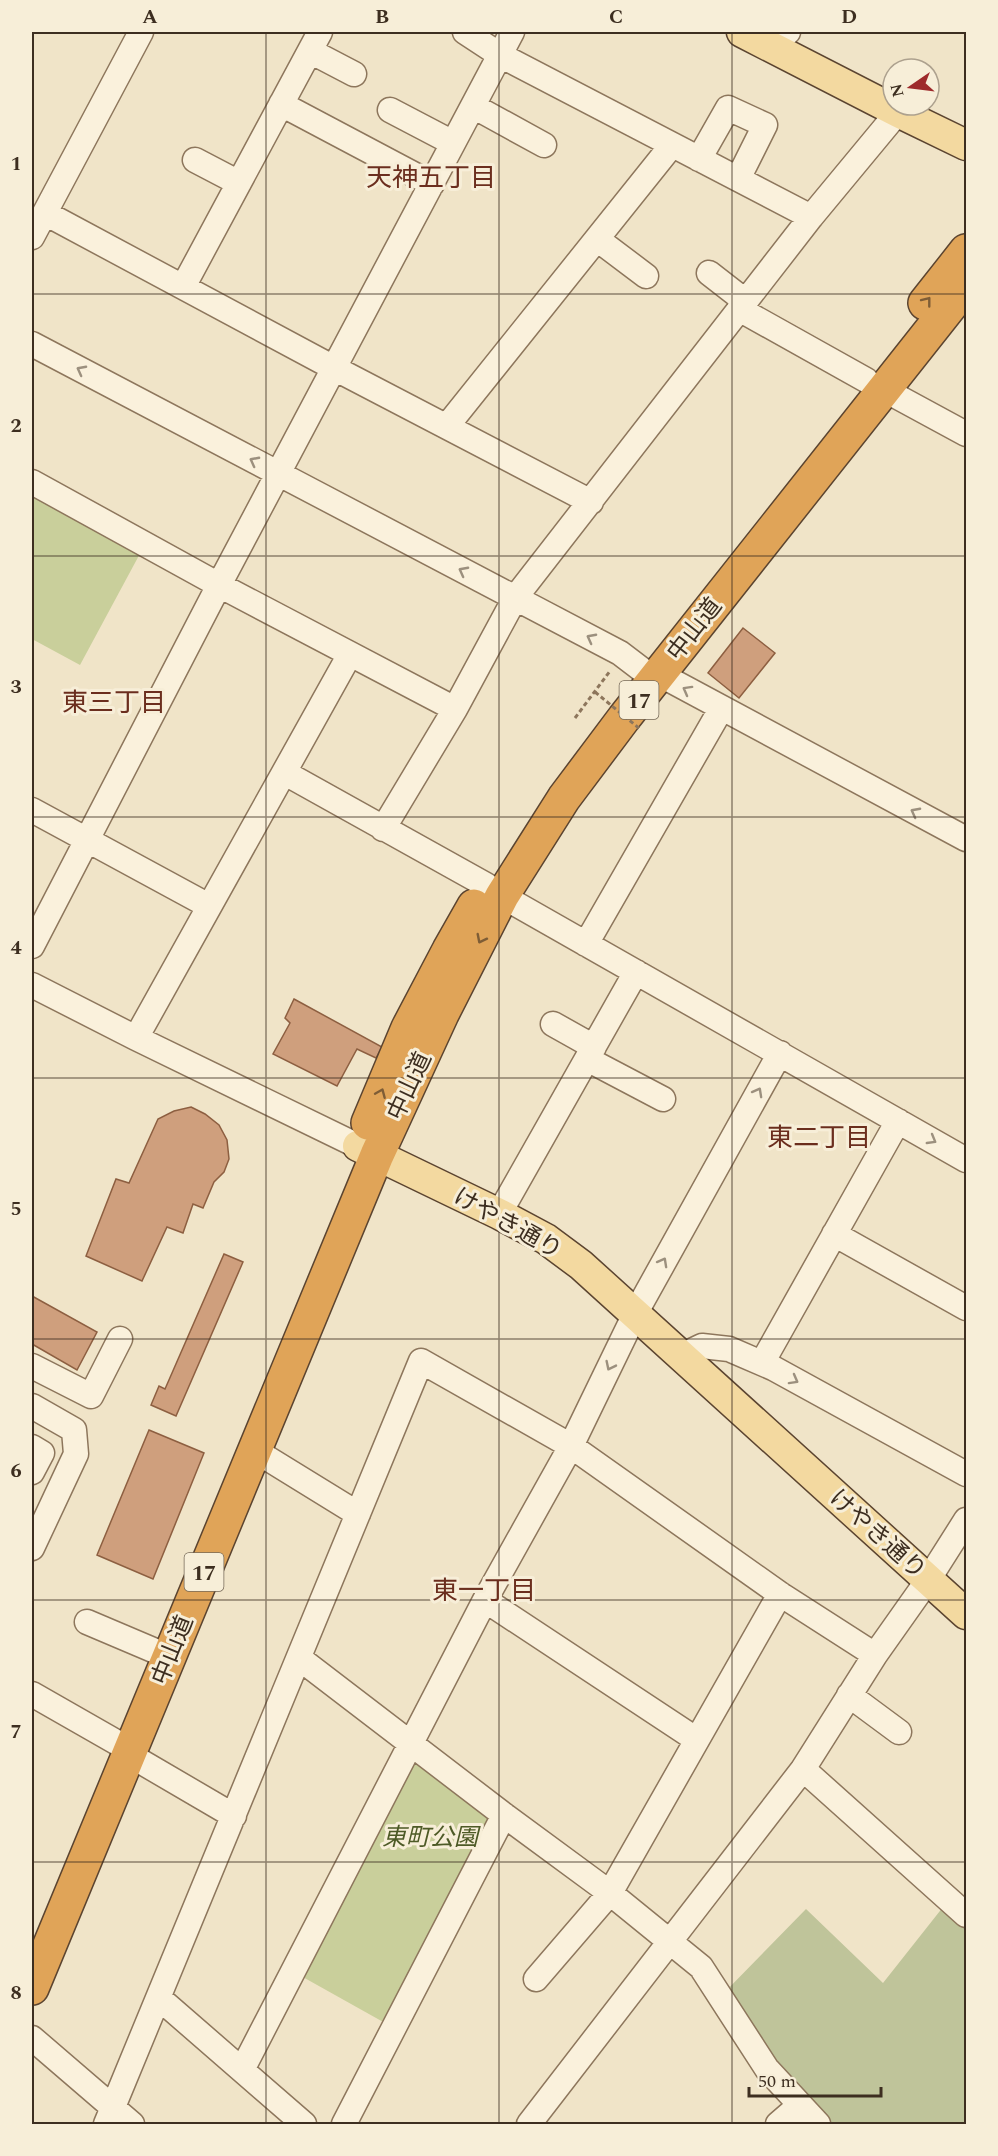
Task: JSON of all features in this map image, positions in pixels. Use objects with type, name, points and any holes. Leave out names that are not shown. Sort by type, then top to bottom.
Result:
[{"type":"highway","name":"中山道","points":[[874,385],[966,251]]},
{"type":"highway","name":"中山道","points":[[32,1938],[122,1748],[254,1450],[367,1151],[408,1028],[449,950],[564,798],[638,670],[874,385],[966,286]]},
{"type":"highway","name":"中山道","points":[[32,1989],[122,1748],[153,1650],[238,1444],[367,1151]]},
{"type":"main road","points":[[742,32],[779,40],[881,102]]},
{"type":"main road","points":[[909,117],[966,144]]},
{"type":"main road","name":"けやき通り","points":[[367,1151],[546,1239],[581,1266],[966,1614]]},
{"type":"street","points":[[465,32],[500,55],[811,217]]},
{"type":"street","points":[[32,946],[219,585],[512,32]]},
{"type":"street","points":[[32,237],[132,34]]},
{"type":"street","points":[[183,287],[315,41],[354,74]]},
{"type":"street","points":[[281,104],[432,184]]},
{"type":"street","points":[[473,106],[544,145]]},
{"type":"street","points":[[699,159],[728,108],[765,125],[738,179]]},
{"type":"street","points":[[390,110],[453,143]]},
{"type":"street","points":[[383,829],[455,709],[515,598],[811,217],[894,117]]},
{"type":"street","points":[[447,426],[672,145]]},
{"type":"street","points":[[195,160],[239,183]]},
{"type":"street","points":[[45,213],[591,502]]},
{"type":"street","points":[[597,238],[646,276]]},
{"type":"street","points":[[709,273],[742,305],[874,385],[966,434]]},
{"type":"street","points":[[32,344],[620,653],[638,670],[721,709],[966,839]]},
{"type":"street","points":[[32,482],[219,585],[455,709]]},
{"type":"street","points":[[136,1038],[350,654]]},
{"type":"street","points":[[586,944],[721,709]]},
{"type":"street","points":[[285,773],[966,1160]]},
{"type":"street","points":[[32,810],[209,906]]},
{"type":"street","points":[[499,1214],[636,972]]},
{"type":"street","name":"けやき通り","points":[[32,985],[367,1151]]},
{"type":"street","points":[[553,1024],[590,1053],[663,1099]]},
{"type":"street","points":[[242,2070],[485,1600],[571,1446],[635,1314],[780,1053]]},
{"type":"street","points":[[762,1363],[898,1121]]},
{"type":"street","points":[[834,1234],[966,1308]]},
{"type":"street","points":[[32,1366],[91,1396],[120,1339]]},
{"type":"street","points":[[681,1356],[702,1346],[729,1349],[762,1363],[966,1474]]},
{"type":"street","points":[[110,2116],[421,1361],[571,1446],[780,1594],[875,1655]]},
{"type":"street","points":[[32,1406],[74,1430],[76,1455],[32,1548]]},
{"type":"street","points":[[32,1447],[42,1453],[32,1472]]},
{"type":"street","points":[[254,1450],[358,1514]]},
{"type":"street","points":[[529,2124],[803,1769],[875,1655],[928,1580],[966,1520]]},
{"type":"street","points":[[536,1979],[610,1893],[780,1594]]},
{"type":"street","points":[[485,1600],[697,1740]]},
{"type":"street","points":[[87,1623],[153,1650]]},
{"type":"street","points":[[299,1658],[610,1893],[701,1967],[766,2069],[818,2124]]},
{"type":"street","points":[[32,1694],[234,1816]]},
{"type":"street","points":[[849,1695],[898,1732]]},
{"type":"street","points":[[803,1769],[966,1915]]},
{"type":"street","points":[[344,2124],[504,1815]]},
{"type":"street","points":[[159,1998],[304,2124]]},
{"type":"street","points":[[32,2038],[110,2116],[132,2124]]},
{"type":"street","points":[[778,2124],[800,2105]]},
{"type":"path","points":[[575,718],[594,692],[638,670]]},
{"type":"path","points":[[594,692],[640,729]]},
{"type":"green space","points":[[32,490],[143,548],[80,665],[32,639]]},
{"type":"green space","name":"東町公園","points":[[415,1760],[494,1815],[385,2023],[301,1976]]},
{"type":"green space","points":[[947,1902],[966,1918],[966,2124],[818,2124],[721,1996],[806,1909],[883,1983]]},
{"type":"building","points":[[743,628],[775,653],[739,698],[708,673]]},
{"type":"building","points":[[294,999],[382,1047],[376,1058],[357,1049],[337,1086],[273,1054],[290,1023],[285,1018]]},
{"type":"building","points":[[191,1107],[219,1125],[227,1140],[229,1159],[224,1172],[214,1182],[203,1208],[193,1204],[183,1233],[167,1227],[142,1281],[86,1256],[116,1179],[129,1183],[158,1119],[174,1111]]},
{"type":"building","points":[[224,1254],[243,1262],[176,1416],[151,1405],[159,1386],[165,1389]]},
{"type":"building","points":[[32,1296],[97,1332],[77,1370],[32,1344]]},
{"type":"building","points":[[149,1430],[204,1453],[153,1579],[97,1555]]},
{"type":"district","name":"天神五丁目","points":[[431,177]]},
{"type":"district","name":"東三丁目","points":[[114,702]]},
{"type":"district","name":"東二丁目","points":[[819,1137]]},
{"type":"district","name":"東一丁目","points":[[484,1590]]}]
